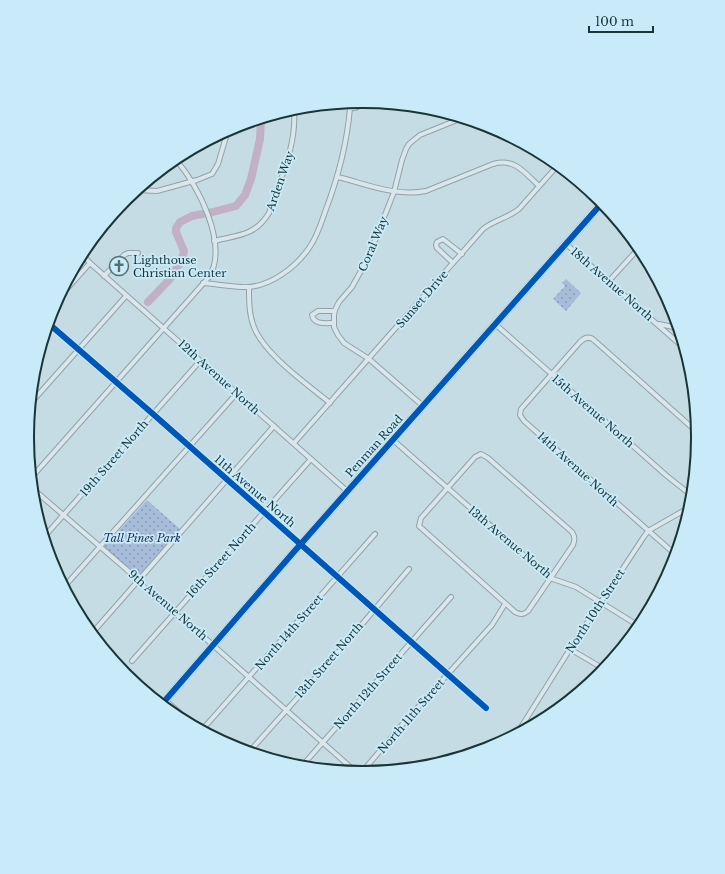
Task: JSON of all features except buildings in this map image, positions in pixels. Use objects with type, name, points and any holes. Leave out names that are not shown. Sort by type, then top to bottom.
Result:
[{"type":"street","points":[[203,282],[249,287],[273,280],[294,264],[309,248],[317,233],[338,177],[346,143],[350,109]]},
{"type":"street","name":"Arden Way","points":[[214,242],[251,232],[263,223],[269,213],[292,146],[295,116]]},
{"type":"street","name":"Coral Way","points":[[334,312],[339,302],[359,276],[368,258],[394,192],[403,154],[409,144],[420,135],[453,122]]},
{"type":"street","points":[[146,190],[157,190],[206,177],[216,169],[225,139]]},
{"type":"street","points":[[338,177],[394,192],[409,193],[426,191],[493,164],[503,162],[516,166],[539,186]]},
{"type":"street","points":[[36,472],[164,328],[212,271],[215,264],[214,242],[207,212],[192,181],[179,165]]},
{"type":"street","name":"Sunset Drive","points":[[294,443],[483,229],[490,224],[514,213],[553,170]]},
{"type":"street","name":"Penman Road","points":[[165,700],[300,544],[598,208]]},
{"type":"street","points":[[453,263],[437,248],[437,242],[443,239],[462,254]]},
{"type":"street","name":"18th Avenue North","points":[[566,244],[677,342]]},
{"type":"street","points":[[104,276],[124,255],[128,253],[138,253]]},
{"type":"street","points":[[609,281],[635,253]]},
{"type":"street","name":"12th Avenue North","points":[[86,259],[126,296],[347,491]]},
{"type":"street","points":[[74,281],[90,263]]},
{"type":"street","points":[[249,287],[252,321],[261,341],[276,357],[330,403]]},
{"type":"street","points":[[37,396],[126,296]]},
{"type":"street","points":[[334,323],[317,322],[314,320],[312,315],[318,311],[334,312],[334,323],[338,335],[344,343],[369,358],[423,406]]},
{"type":"street","name":"15th Avenue North","points":[[495,324],[686,491]]},
{"type":"street","name":"18th Avenue North","points":[[658,324],[672,327]]},
{"type":"street","name":"11th Avenue North","points":[[53,327],[486,708]]},
{"type":"street","points":[[551,374],[583,339],[593,339],[690,425]]},
{"type":"street","name":"19th Street North","points":[[48,533],[200,361]]},
{"type":"street","name":"14th Avenue North","points":[[551,374],[521,409],[520,415],[524,421],[671,551]]},
{"type":"street","points":[[68,582],[237,393]]},
{"type":"street","points":[[96,629],[274,426]]},
{"type":"street","name":"13th Avenue North","points":[[393,440],[550,578],[576,587],[634,623]]},
{"type":"street","points":[[482,454],[575,536],[573,545],[550,578],[528,611],[519,615],[419,526],[420,518],[477,455],[482,454]]},
{"type":"street","name":"16th Street North","points":[[132,661],[311,458]]},
{"type":"street","name":"9th Avenue North","points":[[39,494],[348,765]]},
{"type":"street","name":"North 10th Street","points":[[524,723],[570,649],[648,531],[683,511]]},
{"type":"street","name":"North 14th Street","points":[[206,726],[375,534]]},
{"type":"street","name":"13th Street North","points":[[254,747],[341,649],[409,569]]},
{"type":"street","name":"North 12th Street","points":[[307,761],[451,597]]},
{"type":"street","name":"North 11th Street","points":[[367,766],[492,625],[505,604]]},
{"type":"street","points":[[570,649],[598,666]]},
{"type":"green space","points":[[566,279],[581,293],[566,311],[553,299],[565,286],[562,283]]},
{"type":"green space","name":"Tall Pines Park","points":[[147,500],[180,529],[138,577],[104,547]]},
{"type":"waterway","points":[[148,302],[170,279],[182,259],[184,251],[176,232],[176,228],[180,222],[192,216],[236,206],[245,195],[251,179],[260,139],[261,125]]},
{"type":"cycle path","points":[[166,700],[292,554],[598,208]]},
{"type":"cycle path","points":[[53,327],[486,708]]},
{"type":"place","name":"Lighthouse Christian Center","points":[[119,266]]}]
